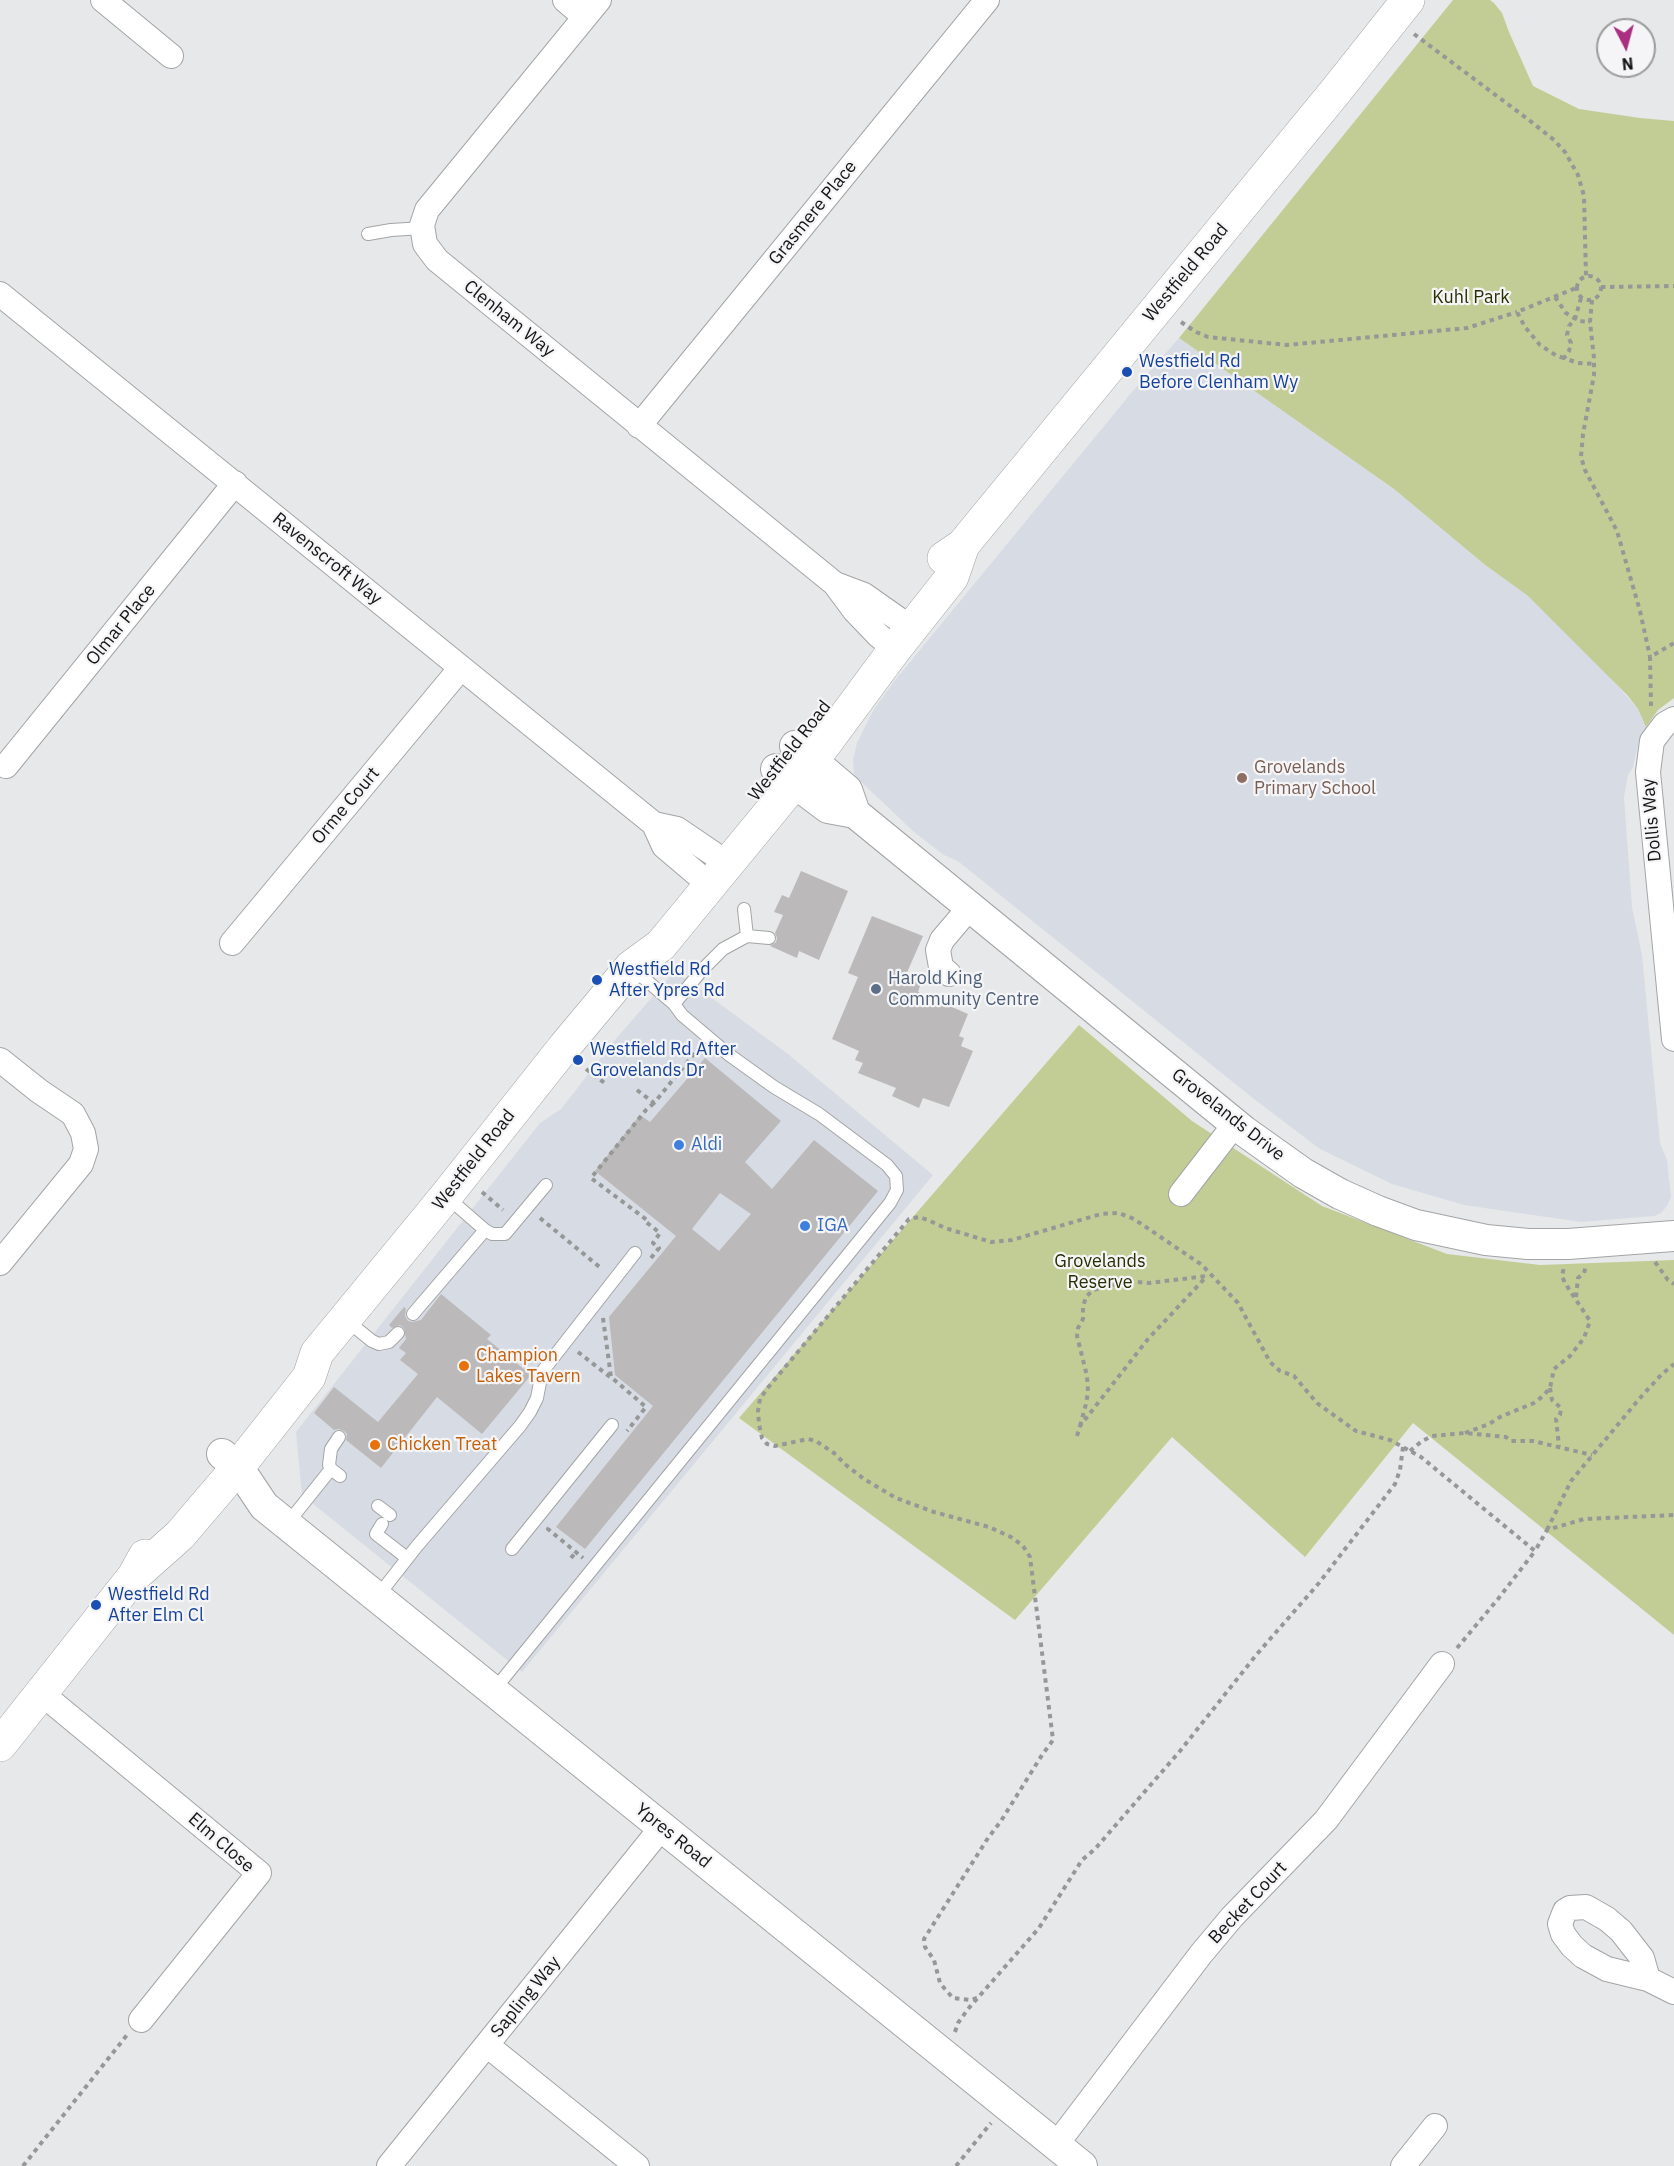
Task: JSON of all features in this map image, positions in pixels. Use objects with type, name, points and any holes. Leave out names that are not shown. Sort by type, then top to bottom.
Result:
[{"type":"main road","name":"Westfield Road","points":[[0,1745],[134,1576],[164,1523],[221,1472],[294,1364],[317,1353],[346,1320],[631,967],[644,932],[710,868],[794,764],[839,690],[895,632],[936,563],[963,545],[1328,101],[1410,16]]},
{"type":"street","points":[[103,0],[171,56]]},
{"type":"street","points":[[423,228],[423,217],[427,210],[592,8],[565,0]]},
{"type":"street","name":"Grasmere Place","points":[[639,426],[987,0]]},
{"type":"street","name":"Clenham Way","points":[[423,228],[425,244],[437,260],[835,584],[855,611],[895,632]]},
{"type":"street","name":"Ravenscroft Way","points":[[0,294],[654,824],[664,846],[710,868]]},
{"type":"street","name":"Olmar Place","points":[[6,766],[235,483]]},
{"type":"street","name":"Orme Court","points":[[232,944],[460,669]]},
{"type":"street","name":"Dollis Way","points":[[1674,719],[1665,724],[1652,741],[1647,772],[1669,951],[1674,1039]]},
{"type":"street","name":"Grovelands Drive","points":[[794,764],[847,790],[855,813],[1235,1124],[1272,1152],[1320,1183],[1378,1211],[1416,1226],[1456,1235],[1528,1244],[1568,1244],[1674,1236]]},
{"type":"street","points":[[950,974],[942,967],[938,950],[942,940],[970,907]]},
{"type":"street","points":[[0,1060],[73,1114],[83,1133],[86,1149],[81,1164],[0,1263]]},
{"type":"street","points":[[1181,1194],[1235,1124]]},
{"type":"street","name":"Ypres Road","points":[[221,1472],[1082,2166]]},
{"type":"street","name":"Becket Court","points":[[1056,2145],[1201,1954],[1232,1917],[1326,1821],[1442,1664]]},
{"type":"street","name":"Elm Close","points":[[41,1693],[259,1873],[141,2020]]},
{"type":"street","name":"Sapling Way","points":[[389,2166],[488,2046],[662,1827]]},
{"type":"street","points":[[1648,1979],[1674,1992]]},
{"type":"street","points":[[488,2046],[637,2166]]},
{"type":"street","points":[[1402,2166],[1435,2126]]},
{"type":"lane","points":[[368,234],[423,228]]},
{"type":"lane","points":[[744,909],[747,936]]},
{"type":"lane","points":[[674,1004],[723,949],[747,936],[770,938]]},
{"type":"lane","points":[[494,1690],[890,1203],[897,1190],[896,1176],[887,1166],[819,1114],[774,1087],[728,1054],[631,967]]},
{"type":"lane","points":[[446,1196],[485,1230],[492,1234],[505,1234],[546,1185]]},
{"type":"lane","points":[[413,1314],[485,1230]]},
{"type":"lane","points":[[377,1597],[407,1558],[520,1426],[537,1398],[542,1372],[635,1253]]},
{"type":"lane","points":[[346,1320],[379,1344],[389,1342],[398,1333]]},
{"type":"lane","points":[[512,1548],[612,1425]]},
{"type":"lane","points":[[287,1524],[336,1472],[329,1464],[331,1449],[339,1437]]},
{"type":"lane","points":[[378,1506],[386,1520],[376,1534],[407,1558]]},
{"type":"path","points":[[1410,16],[1554,140],[1565,153],[1578,175],[1584,196],[1586,276]]},
{"type":"path","points":[[1564,358],[1571,343],[1567,335],[1569,326],[1575,319],[1581,298],[1576,288],[1579,279],[1586,276],[1598,279],[1601,287],[1599,295],[1592,300],[1581,298]]},
{"type":"path","points":[[1601,287],[1674,286]]},
{"type":"path","points":[[1175,318],[1196,333],[1208,337],[1287,345],[1467,328],[1517,312],[1576,288]]},
{"type":"path","points":[[1555,297],[1566,314],[1575,319],[1590,322]]},
{"type":"path","points":[[1592,300],[1590,322],[1594,364],[1581,457],[1588,476],[1617,531],[1640,611],[1650,657],[1652,710]]},
{"type":"path","points":[[1517,312],[1525,327],[1540,345],[1557,356],[1578,363],[1594,364]]},
{"type":"path","points":[[1650,657],[1674,643]]},
{"type":"path","points":[[646,1264],[659,1248],[653,1243],[660,1233],[646,1222],[647,1220],[591,1178],[698,1049]]},
{"type":"path","points":[[586,1069],[606,1084]]},
{"type":"path","points":[[637,1090],[654,1103]]},
{"type":"path","points":[[479,1189],[506,1212]]},
{"type":"path","points":[[977,1998],[971,2000],[953,1998],[940,1983],[934,1960],[925,1947],[924,1939],[1053,1740],[1030,1557],[1023,1546],[1011,1537],[989,1527],[934,1512],[896,1498],[859,1475],[834,1453],[816,1442],[808,1439],[775,1446],[767,1444],[760,1431],[758,1411],[760,1399],[909,1219],[919,1217],[991,1242],[1001,1242],[1101,1214],[1119,1213],[1134,1219],[1202,1265],[1238,1304],[1270,1362],[1280,1371],[1294,1376],[1317,1402],[1356,1431],[1390,1440],[1421,1457],[1535,1551]]},
{"type":"path","points":[[540,1218],[606,1273]]},
{"type":"path","points":[[1576,1298],[1578,1278],[1584,1274],[1588,1258]]},
{"type":"path","points":[[1653,1259],[1668,1280],[1674,1284]]},
{"type":"path","points":[[1559,1446],[1556,1419],[1560,1415],[1561,1408],[1552,1400],[1550,1388],[1554,1369],[1576,1350],[1590,1321],[1562,1276],[1564,1260]]},
{"type":"path","points":[[1080,1426],[1148,1340],[1209,1275]]},
{"type":"path","points":[[1077,1436],[1088,1392],[1087,1376],[1077,1336],[1083,1319],[1086,1297],[1093,1290],[1127,1281],[1149,1283],[1209,1275]]},
{"type":"path","points":[[598,1324],[609,1310]]},
{"type":"path","points":[[603,1317],[611,1377]]},
{"type":"path","points":[[582,1345],[577,1351],[646,1407],[625,1433]]},
{"type":"path","points":[[587,1366],[591,1362]]},
{"type":"path","points":[[1442,1664],[1477,1626],[1535,1551],[1571,1480],[1661,1375],[1674,1364]]},
{"type":"path","points":[[1465,1433],[1534,1403],[1550,1388]]},
{"type":"path","points":[[1410,1451],[1431,1436],[1465,1433],[1506,1437],[1511,1441],[1533,1441],[1592,1455]]},
{"type":"path","points":[[954,2036],[958,2023],[977,1998],[1039,1928],[1082,1860],[1095,1849],[1180,1751],[1257,1654],[1319,1582],[1395,1484],[1400,1470],[1403,1447]]},
{"type":"path","points":[[1547,1530],[1584,1519],[1674,1515]]},
{"type":"path","points":[[555,1520],[548,1529],[584,1559]]},
{"type":"path","points":[[571,1558],[576,1552]]},
{"type":"path","points":[[23,2166],[120,2042],[141,2020]]},
{"type":"path","points":[[956,2166],[995,2118]]},
{"type":"shaded area","name":"Grovelands Primary School","points":[[1179,338],[1394,489],[1484,564],[1528,596],[1598,664],[1638,709],[1646,727],[1639,741],[1633,767],[1628,775],[1624,797],[1632,907],[1642,955],[1660,1143],[1667,1160],[1671,1197],[1661,1213],[1654,1216],[1581,1222],[1464,1205],[1392,1184],[1320,1149],[1254,1099],[959,862],[944,855],[914,832],[854,775],[853,760],[857,743],[874,709],[896,679]]},
{"type":"shaded area","points":[[675,971],[788,1054],[933,1175],[522,1672],[302,1495],[296,1432],[540,1123],[561,1109],[614,1041]]},
{"type":"green space","name":"Kuhl Park","points":[[1453,0],[1490,0],[1494,3],[1502,13],[1533,86],[1579,109],[1674,121],[1674,698],[1658,710],[1646,727],[1638,709],[1628,696],[1528,596],[1484,564],[1394,489],[1179,338]]},
{"type":"green space","name":"Grovelands Reserve","points":[[1079,1025],[1192,1121],[1322,1206],[1447,1254],[1540,1265],[1674,1260],[1674,1635],[1413,1423],[1305,1557],[1172,1437],[1015,1620],[739,1418]]},
{"type":"building","points":[[801,871],[848,891],[819,960],[799,951],[797,958],[770,946],[776,942],[775,933],[783,915],[774,912],[782,895],[789,898]]},
{"type":"building","name":"Harold King Community Centre","points":[[872,916],[923,936],[905,977],[921,983],[918,992],[968,1014],[959,1036],[964,1038],[961,1046],[973,1051],[949,1107],[923,1098],[919,1108],[892,1096],[896,1088],[858,1073],[863,1063],[855,1060],[859,1051],[832,1039],[858,977],[848,973]]},
{"type":"building","points":[[705,1058],[781,1121],[745,1162],[772,1189],[814,1140],[878,1191],[585,1549],[556,1527],[653,1406],[615,1375],[609,1317],[676,1236],[595,1171],[640,1115],[650,1122]],"holes":[[[720,1193],[751,1214],[719,1251],[692,1229]]]},
{"type":"building","name":"Champion Lakes Tavern","points":[[441,1294],[491,1335],[487,1339],[531,1375],[482,1434],[437,1397],[381,1468],[346,1440],[347,1434],[344,1431],[334,1430],[314,1413],[334,1387],[378,1422],[418,1374],[400,1360],[406,1353],[399,1348],[406,1339],[404,1328],[400,1325],[392,1328],[389,1325],[404,1307],[408,1321],[421,1320]]},
{"type":"place","name":"Westfield Rd Before Clenham Wy","points":[[1127,372]]},
{"type":"place","name":"Grovelands Primary School","points":[[1242,778]]},
{"type":"place","name":"Westfield Rd After Ypres Rd","points":[[597,980]]},
{"type":"place","name":"Harold King Community Centre","points":[[876,989]]},
{"type":"place","name":"Westfield Rd After Grovelands Dr","points":[[578,1060]]},
{"type":"place","name":"Aldi","points":[[679,1145]]},
{"type":"place","name":"IGA","points":[[805,1226]]},
{"type":"place","name":"Champion Lakes Tavern","points":[[464,1366]]},
{"type":"place","name":"Chicken Treat","points":[[375,1445]]},
{"type":"place","name":"Westfield Rd After Elm Cl","points":[[96,1605]]}]
